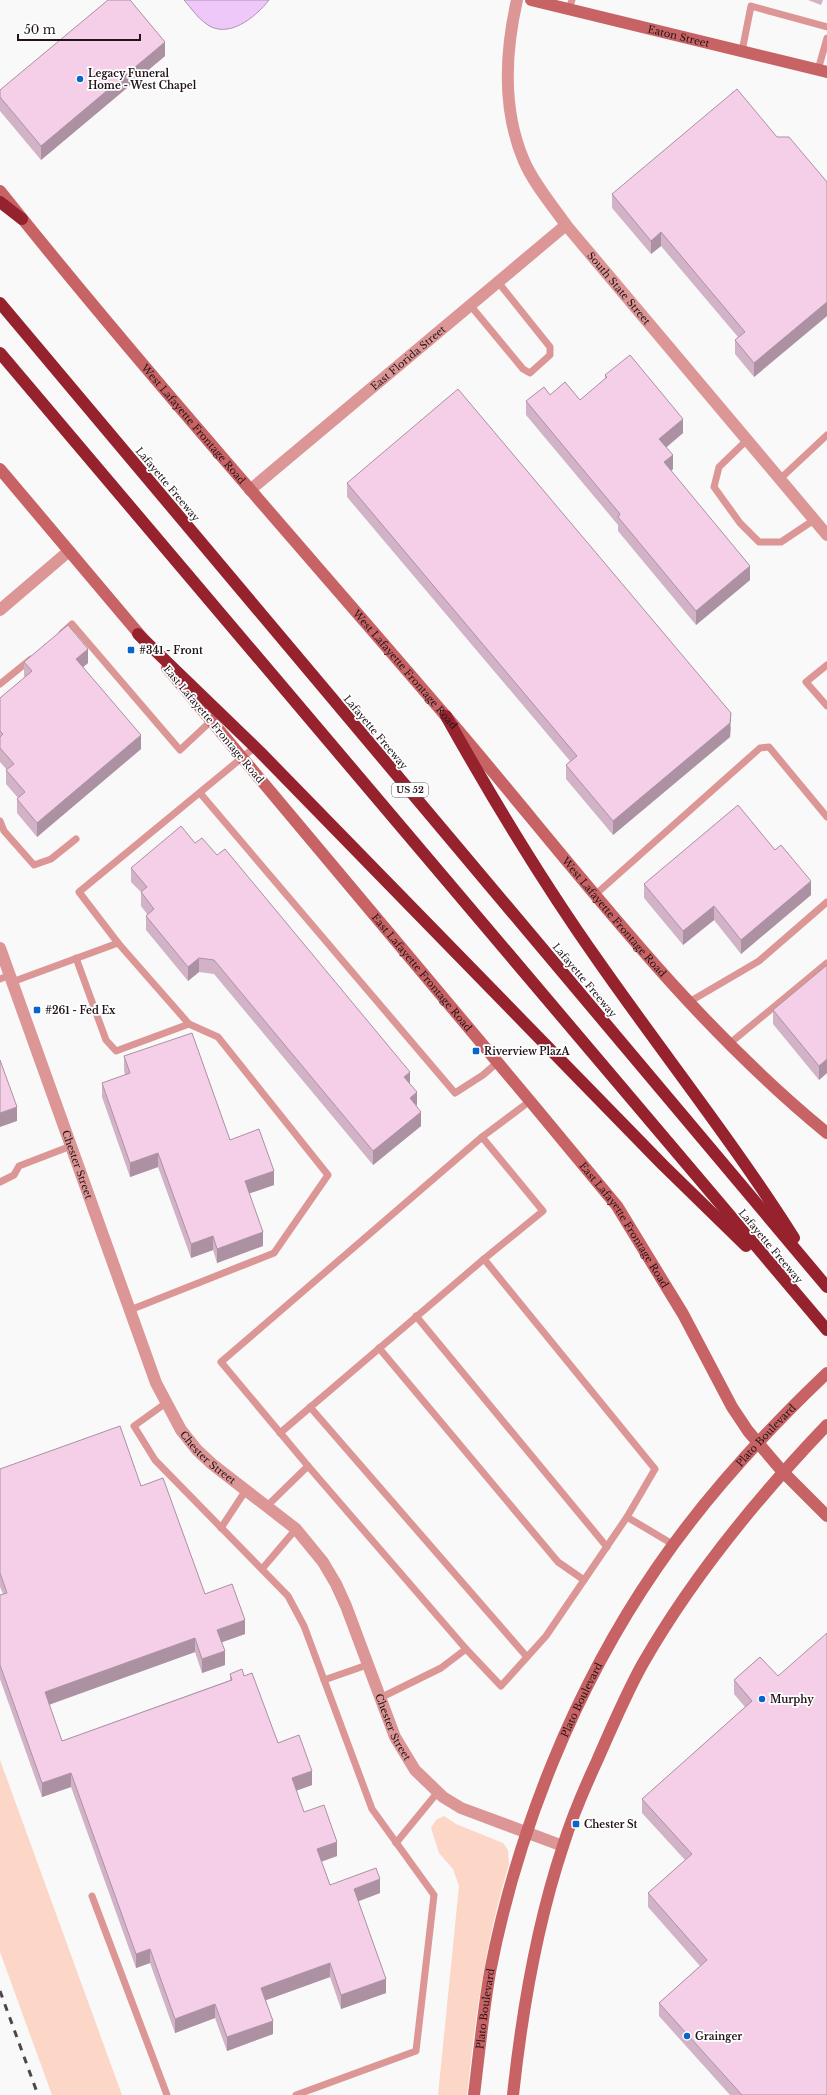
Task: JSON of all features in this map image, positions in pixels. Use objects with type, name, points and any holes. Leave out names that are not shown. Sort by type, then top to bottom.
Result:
[{"type":"highway","points":[[0,202],[22,219]]},
{"type":"highway","name":"Lafayette Freeway","points":[[0,303],[823,1282]]},
{"type":"highway","name":"Lafayette Freeway","points":[[0,353],[827,1330]]},
{"type":"highway","points":[[138,634],[255,747],[663,1164],[799,1296]]},
{"type":"highway","points":[[446,716],[506,821],[599,962],[754,1176],[823,1282]]},
{"type":"main road","name":"Eaton Street","points":[[531,0],[571,5],[823,71]]},
{"type":"main road","name":"West Lafayette Frontage Road","points":[[0,191],[250,490],[446,716],[689,1002],[729,1044],[787,1100],[827,1133]]},
{"type":"main road","name":"East Lafayette Frontage Road","points":[[0,469],[530,1100],[617,1206],[684,1314],[732,1407],[756,1443],[827,1516]]},
{"type":"main road","name":"Plato Boulevard","points":[[474,2095],[491,1971],[506,1904],[528,1832],[566,1731],[588,1685],[624,1622],[656,1570],[674,1545],[725,1479],[756,1443],[827,1373]]},
{"type":"main road","points":[[513,2095],[531,1969],[562,1846],[580,1798],[617,1715],[642,1665],[719,1550],[767,1493],[782,1471],[827,1425]]},
{"type":"street","name":"South State Street","points":[[517,0],[511,28],[507,64],[508,89],[511,115],[524,162],[535,181],[566,225],[827,535]]},
{"type":"street","name":"East Florida Street","points":[[250,490],[566,225]]},
{"type":"street","points":[[0,610],[69,551]]},
{"type":"street","name":"Chester Street","points":[[0,948],[7,979],[71,1146],[156,1383],[181,1430],[197,1450],[212,1464],[296,1529],[323,1562],[336,1584],[395,1737],[415,1770],[437,1793],[461,1808],[562,1846]]},
{"type":"lane","points":[[742,51],[751,6],[827,27]]},
{"type":"lane","points":[[823,71],[827,38]]},
{"type":"lane","points":[[470,305],[523,369],[530,373],[550,355],[550,347],[498,282]]},
{"type":"lane","points":[[780,479],[827,435]]},
{"type":"lane","points":[[747,440],[718,467],[714,488],[740,523],[759,542],[770,544],[781,542],[814,520]]},
{"type":"lane","points":[[54,639],[72,624],[180,750],[211,721]]},
{"type":"lane","points":[[0,684],[36,654]]},
{"type":"lane","points":[[827,665],[806,682],[827,706]]},
{"type":"lane","points":[[130,1310],[274,1253],[328,1175],[218,1037],[188,1024],[118,943],[79,892],[255,747]]},
{"type":"lane","points":[[596,894],[760,748],[769,747],[827,817]]},
{"type":"lane","points":[[200,793],[455,1093],[483,1075],[498,1062]]},
{"type":"lane","points":[[0,821],[4,831],[34,865],[51,859],[76,838]]},
{"type":"lane","points":[[689,1002],[759,961],[827,902]]},
{"type":"lane","points":[[7,979],[76,958],[118,943]]},
{"type":"lane","points":[[76,958],[106,1040],[116,1050],[188,1024]]},
{"type":"lane","points":[[729,1044],[827,963]]},
{"type":"lane","points":[[484,1259],[655,1469],[627,1517],[546,1636],[501,1686],[466,1650],[220,1362],[482,1137],[530,1100]]},
{"type":"lane","points":[[280,1433],[416,1316],[543,1211],[482,1137]]},
{"type":"lane","points":[[0,1182],[14,1175],[19,1166],[71,1146]]},
{"type":"lane","points":[[416,1316],[607,1547]]},
{"type":"lane","points":[[379,1348],[558,1562],[584,1580]]},
{"type":"lane","points":[[166,1402],[134,1426],[155,1460],[288,1596],[304,1626],[372,1809],[434,1895],[416,2051],[296,2095]]},
{"type":"lane","points":[[310,1407],[527,1657]]},
{"type":"lane","points":[[268,1506],[308,1466]]},
{"type":"lane","points":[[222,1528],[246,1490]]},
{"type":"lane","points":[[627,1517],[674,1545]]},
{"type":"lane","points":[[262,1569],[296,1529]]},
{"type":"lane","points":[[380,1698],[441,1668],[466,1650]]},
{"type":"lane","points":[[324,1680],[368,1665]]},
{"type":"lane","points":[[396,1843],[437,1793]]},
{"type":"lane","points":[[92,1896],[167,2095]]},
{"type":"shaded area","points":[[184,0],[269,0],[257,13],[240,25],[222,29],[214,28],[205,23]]},
{"type":"shaded area","points":[[0,1760],[122,2095],[52,2095],[0,1952]]},
{"type":"shaded area","points":[[444,1816],[456,1824],[503,1843],[508,1850],[509,1864],[494,1921],[482,1979],[467,2095],[438,2095],[459,1886],[453,1869],[439,1853],[431,1828],[436,1820]]},
{"type":"building","points":[[108,0],[130,0],[165,42],[41,146],[0,97],[0,90]]},
{"type":"building","points":[[737,89],[777,137],[789,137],[827,182],[827,302],[754,363],[735,340],[745,332],[661,232],[651,241],[612,194]]},
{"type":"building","points":[[630,355],[683,419],[659,439],[673,455],[664,462],[750,566],[696,611],[618,517],[620,514],[526,401],[544,387],[550,395],[565,382],[580,400],[607,377],[605,375]]},
{"type":"building","points":[[458,389],[731,713],[730,723],[613,821],[566,765],[577,756],[347,483]]},
{"type":"building","points":[[68,625],[88,649],[76,659],[141,735],[37,823],[17,799],[25,792],[6,770],[14,764],[0,748],[0,737],[3,734],[0,731],[0,698],[32,671],[24,662]]},
{"type":"building","points":[[738,805],[775,850],[781,845],[811,881],[741,940],[714,906],[683,931],[644,884]]},
{"type":"building","points":[[181,826],[195,843],[202,838],[217,855],[225,849],[410,1072],[404,1077],[417,1092],[410,1098],[421,1112],[373,1151],[214,960],[199,958],[188,967],[146,916],[154,909],[141,892],[147,887],[131,868]]},
{"type":"building","points":[[827,965],[827,1059],[819,1066],[773,1010]]},
{"type":"building","points":[[192,1033],[230,1140],[259,1129],[274,1171],[245,1181],[263,1232],[217,1249],[213,1236],[191,1244],[158,1153],[130,1163],[102,1083],[130,1073],[124,1056]]},
{"type":"building","points":[[0,1060],[17,1107],[0,1113]]},
{"type":"building","points":[[120,1426],[141,1486],[163,1478],[205,1594],[232,1584],[245,1620],[217,1630],[225,1651],[202,1659],[195,1638],[45,1692],[62,1741],[232,1680],[230,1674],[242,1669],[244,1676],[252,1673],[278,1743],[299,1735],[312,1771],[292,1778],[304,1812],[324,1805],[337,1842],[317,1849],[330,1885],[376,1868],[380,1879],[354,1889],[386,1979],[341,1995],[330,1963],[261,1988],[273,2021],[227,2037],[215,2004],[175,2019],[150,1949],[136,1954],[71,1773],[42,1783],[0,1665],[0,1595],[7,1593],[0,1573],[0,1469]]},
{"type":"building","points":[[827,1633],[827,2095],[742,2095],[659,2003],[707,1960],[648,1893],[692,1854],[642,1799],[752,1701],[734,1680],[760,1657],[778,1676]]},
{"type":"railway","points":[[0,1991],[38,2095]]},
{"type":"place","name":"Legacy Funeral Home - West Chapel","points":[[80,79]]},
{"type":"place","name":"#341 - Front","points":[[131,650]]},
{"type":"place","name":"#261 - Fed Ex","points":[[37,1010]]},
{"type":"place","name":"Riverview PlazA","points":[[476,1051]]},
{"type":"place","name":"Murphy","points":[[762,1699]]},
{"type":"place","name":"Chester St","points":[[576,1824]]},
{"type":"place","name":"Grainger","points":[[687,2036]]}]
